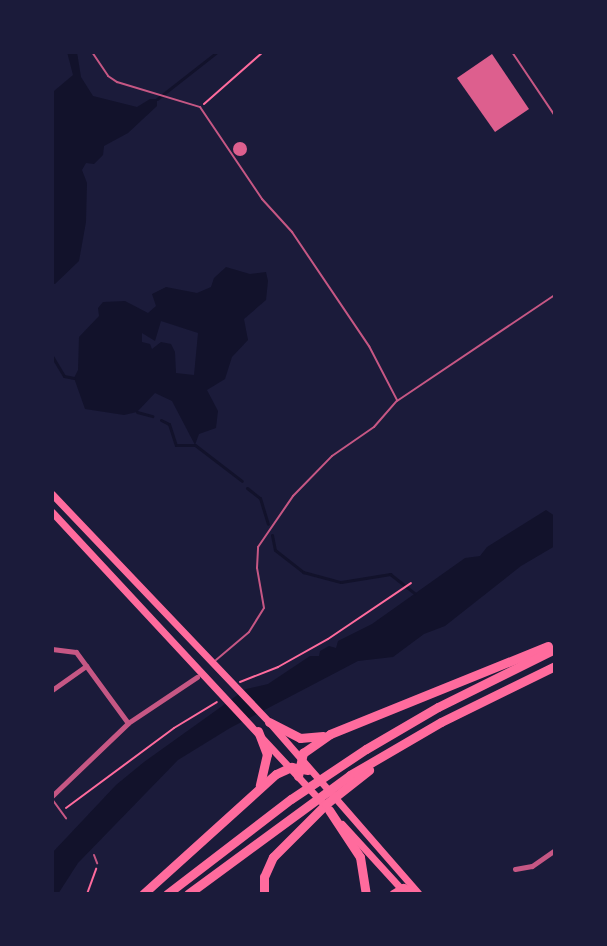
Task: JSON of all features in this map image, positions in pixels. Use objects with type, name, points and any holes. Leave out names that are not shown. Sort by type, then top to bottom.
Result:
[{"type":"highway","points":[[269,722],[289,739],[330,734],[555,646]]},
{"type":"highway","points":[[167,894],[291,799],[366,749],[555,646]]},
{"type":"highway","points":[[188,894],[308,803],[399,747],[555,666]]},
{"type":"highway","points":[[256,791],[265,776],[270,752],[258,731]]},
{"type":"highway","points":[[143,894],[276,774],[299,767],[306,749],[330,734]]},
{"type":"highway","points":[[264,894],[267,866],[279,850],[338,794],[399,747]]},
{"type":"highway","points":[[329,810],[360,857],[366,894]]},
{"type":"highway","points":[[403,890],[418,894]]},
{"type":"main road","points":[[52,494],[269,722]]},
{"type":"main road","points":[[52,512],[258,731]]},
{"type":"main road","points":[[289,739],[299,767],[329,810],[403,890]]},
{"type":"main road","points":[[270,752],[299,767],[338,803],[403,890]]},
{"type":"street","points":[[52,649],[76,652],[128,723]]},
{"type":"street","points":[[52,690],[86,666]]},
{"type":"street","points":[[52,797],[128,723],[197,677]]},
{"type":"street","points":[[515,869],[532,866],[555,850]]},
{"type":"lane","points":[[92,52],[108,76],[153,94],[200,107],[262,199],[292,232],[369,346],[397,401]]},
{"type":"lane","points":[[512,52],[555,116]]},
{"type":"lane","points":[[197,677],[249,632],[264,608],[256,557],[262,538],[293,496],[332,456],[374,427],[397,401],[555,295]]},
{"type":"lane","points":[[52,797],[66,818]]},
{"type":"lane","points":[[94,855],[97,863]]},
{"type":"path","points":[[200,107],[263,52]]},
{"type":"path","points":[[402,588],[411,583]]},
{"type":"path","points":[[87,894],[97,863]]},
{"type":"shaded area","points":[[67,52],[77,52],[81,77],[93,96],[137,107],[150,99],[157,99],[157,106],[128,133],[104,146],[103,155],[94,164],[86,163],[82,170],[87,183],[86,222],[79,261],[55,284],[52,283],[52,88],[54,91],[73,75]]},
{"type":"shaded area","points":[[226,267],[250,274],[266,272],[268,281],[266,300],[244,319],[248,340],[232,357],[225,379],[207,390],[218,411],[216,428],[199,434],[195,445],[172,401],[155,393],[137,412],[124,415],[85,409],[74,378],[78,370],[79,337],[99,316],[98,308],[103,302],[125,301],[148,313],[156,306],[152,294],[166,287],[197,293],[211,287],[214,278]],"holes":[[[161,321],[198,333],[194,375],[176,373],[175,352],[171,344],[161,342],[152,349],[150,344],[142,342],[142,333],[155,341]]]},
{"type":"shaded area","points":[[546,510],[555,516],[555,546],[521,566],[445,626],[424,634],[393,657],[358,661],[230,728],[178,760],[78,863],[58,894],[52,894],[52,853],[116,785],[144,762],[246,689],[268,684],[310,656],[319,656],[320,651],[329,646],[336,648],[338,641],[372,624],[465,558],[480,556],[487,547]]},
{"type":"building","points":[[492,54],[529,109],[495,132],[457,78]]},
{"type":"building","points":[[240,142],[247,149],[240,156],[233,149]]},
{"type":"waterway","points":[[157,99],[217,52]]},
{"type":"waterway","points":[[52,356],[64,376],[74,378]]},
{"type":"waterway","points":[[137,412],[152,416]]},
{"type":"waterway","points":[[161,420],[169,424],[176,445],[195,445],[242,481]]},
{"type":"waterway","points":[[247,488],[260,498],[268,524]]},
{"type":"waterway","points":[[272,535],[275,550],[303,572],[341,582],[390,574],[414,593]]}]
